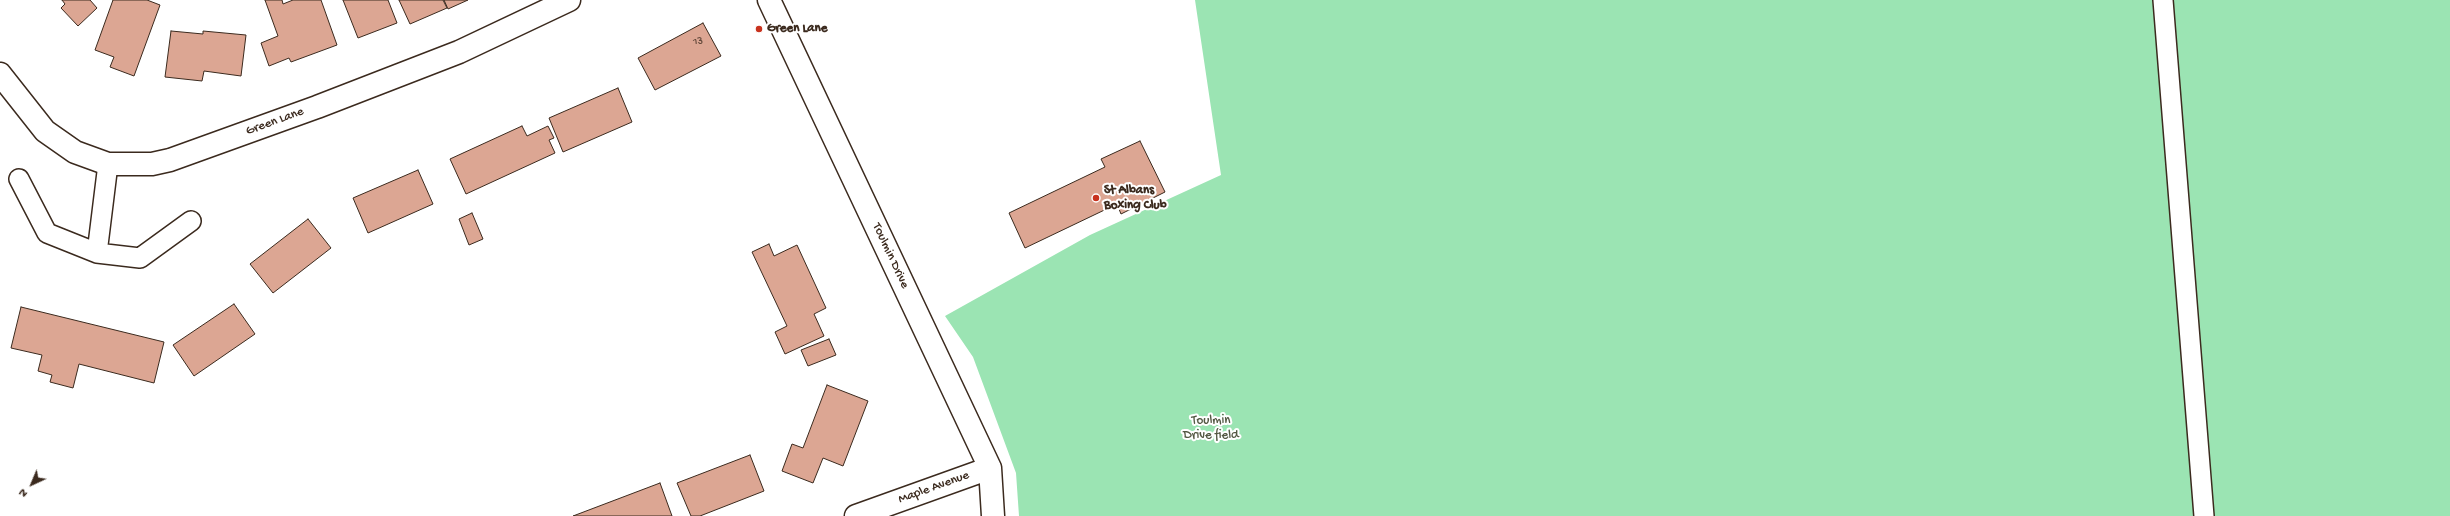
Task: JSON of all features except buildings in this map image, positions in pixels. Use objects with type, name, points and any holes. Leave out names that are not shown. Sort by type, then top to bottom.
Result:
[{"type":"street","name":"Green Lane","points":[[0,74],[45,131],[76,152],[108,164],[152,164],[177,157],[317,107],[459,52],[569,0]]},
{"type":"street","name":"Toulmin Drive","points":[[770,0],[990,468],[993,516]]},
{"type":"street","name":"Maple Avenue","points":[[856,516],[990,468]]},
{"type":"lane","points":[[2163,0],[2204,516]]},
{"type":"lane","points":[[97,253],[108,164]]},
{"type":"lane","points":[[19,179],[47,233],[97,253],[140,258],[191,221]]},
{"type":"green space","name":"Toulmin Drive field","points":[[1195,0],[2450,0],[2450,516],[1019,516],[1016,473],[973,357],[945,316],[1090,235],[1221,175]]},
{"type":"place","name":"Green Lane","points":[[759,29]]},
{"type":"place","name":"St Albans Boxing Club","points":[[1096,198]]}]
